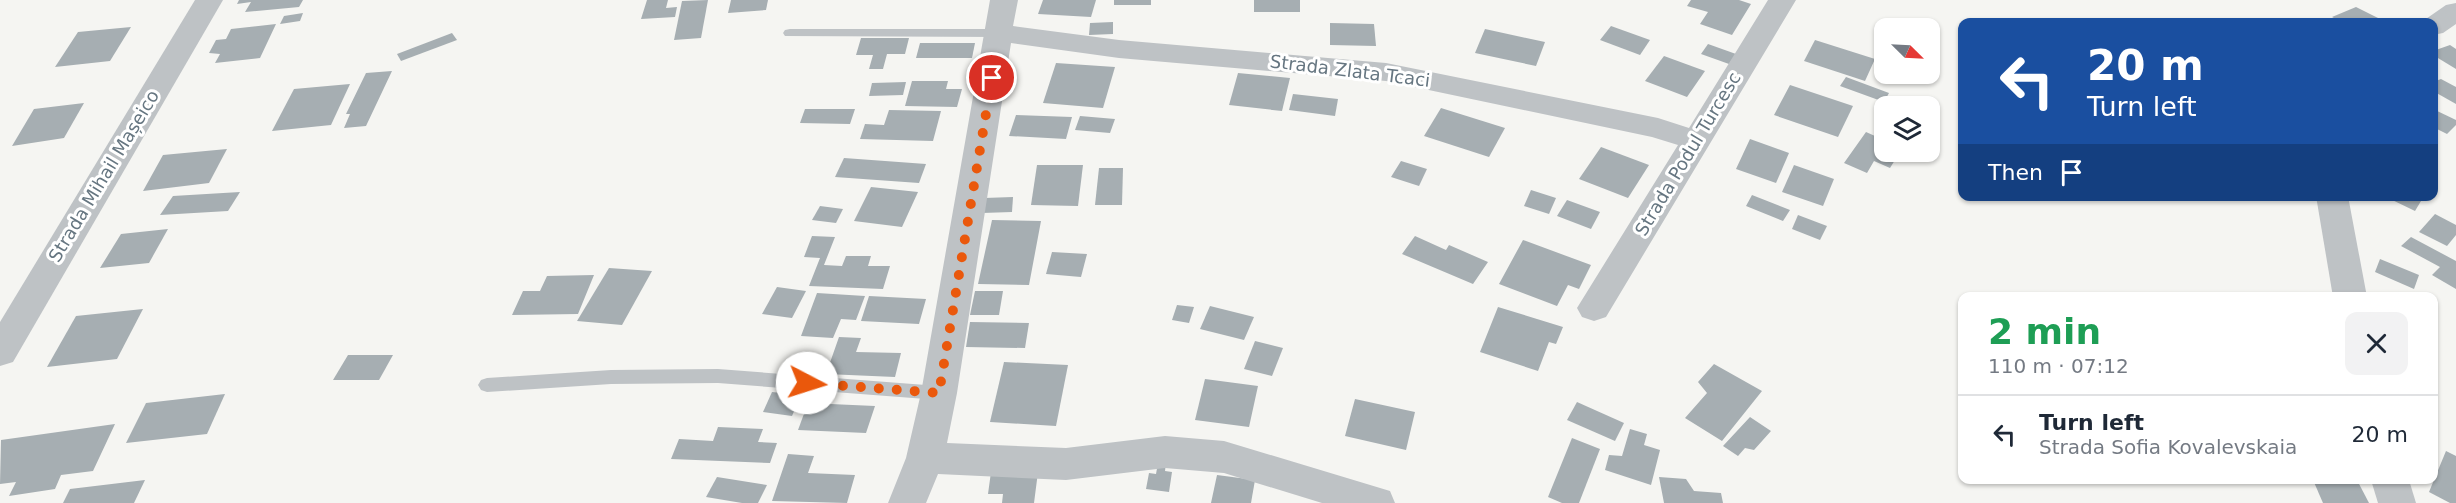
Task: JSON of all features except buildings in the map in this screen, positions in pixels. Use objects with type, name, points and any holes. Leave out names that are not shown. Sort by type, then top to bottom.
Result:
[{"type":"street","name":"Strada Mihail Mașeico","points":[[0,352],[209,0]]},
{"type":"street","points":[[908,503],[925,458],[939,393],[1004,0]]},
{"type":"street","name":"Strada Podul Turcesc","points":[[1594,308],[1782,0]]},
{"type":"street","points":[[2438,24],[2456,11]]},
{"type":"street","name":"Strada Zlata Tcaci","points":[[1000,33],[1119,49],[1386,72],[1658,128],[1696,141]]},
{"type":"street","points":[[2334,201],[2349,292]]},
{"type":"street","points":[[925,458],[1066,464],[1165,452],[1224,457],[1376,503]]},
{"type":"street","points":[[2391,484],[2397,503]]},
{"type":"lane","points":[[790,33],[1000,33]]},
{"type":"lane","points":[[487,386],[611,377],[718,376],[939,393]]},
{"type":"route","points":[[807,383],[939,393],[992,78]]}]
